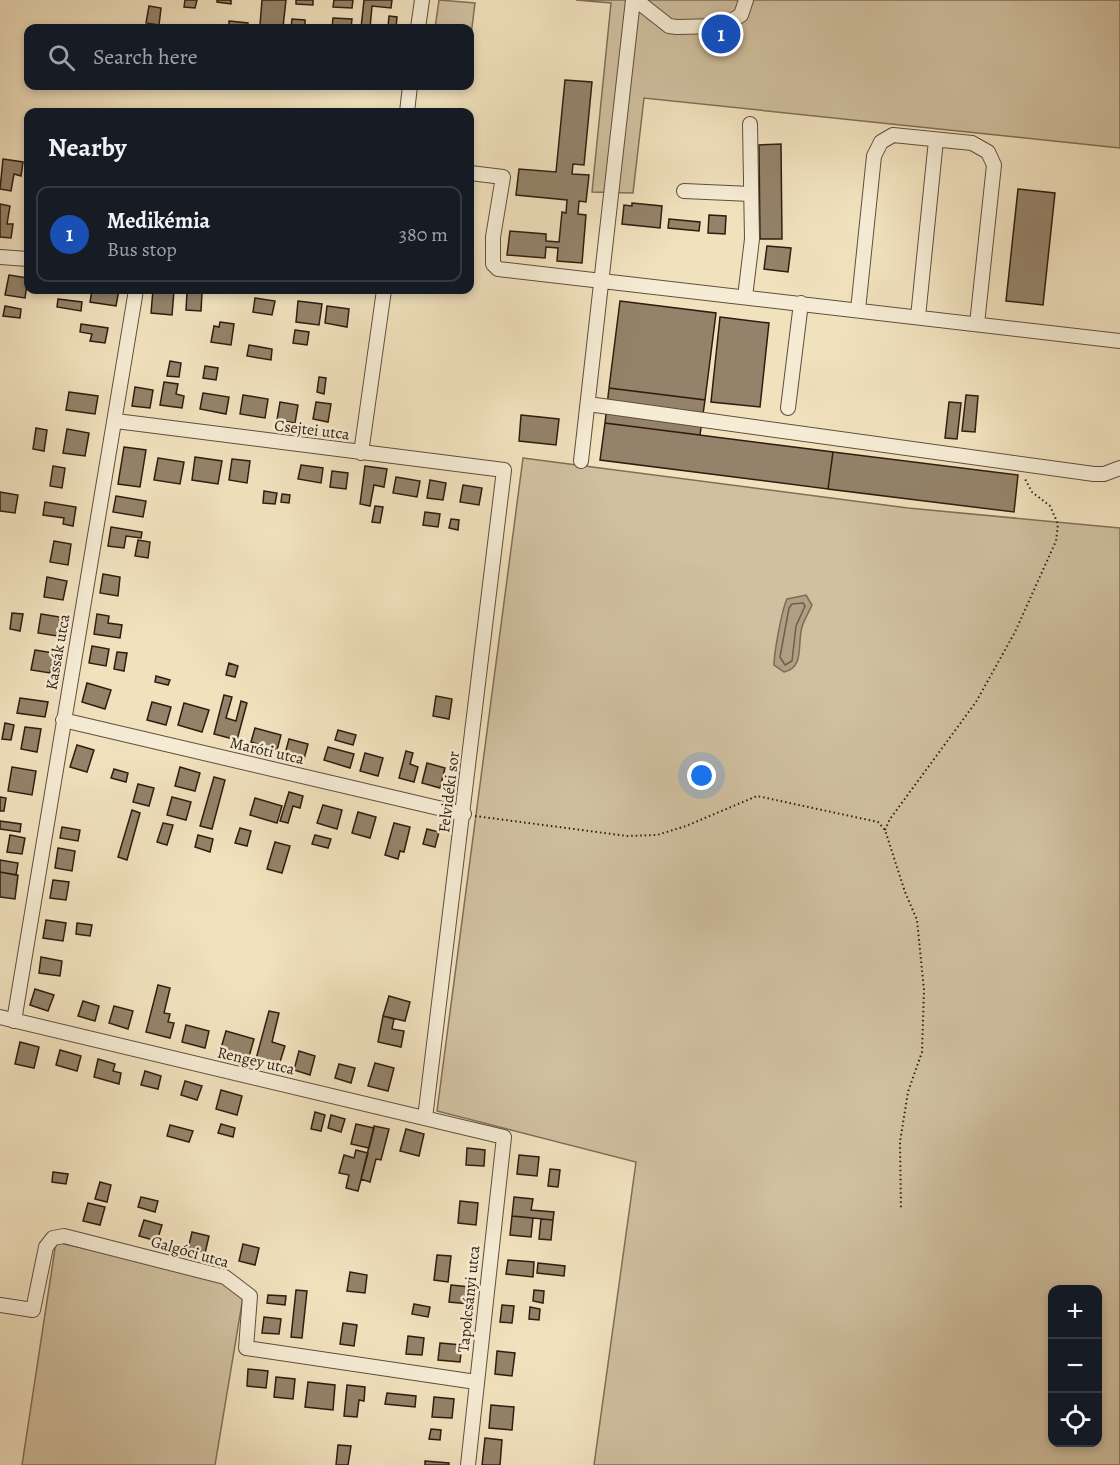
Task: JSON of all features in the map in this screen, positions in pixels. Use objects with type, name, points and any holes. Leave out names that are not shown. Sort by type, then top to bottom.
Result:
[{"type":"street","points":[[419,24],[422,0]]},
{"type":"street","points":[[581,461],[634,0],[669,26],[677,27],[726,24],[741,15],[746,0]]},
{"type":"street","points":[[408,108],[410,90]]},
{"type":"street","points":[[745,297],[752,239],[750,124]]},
{"type":"street","points":[[858,310],[874,156],[881,142],[893,135],[972,143],[988,152],[994,165],[977,324]]},
{"type":"street","points":[[918,317],[936,140]]},
{"type":"street","points":[[474,173],[503,177],[493,237],[493,264],[498,268],[1120,341]]},
{"type":"street","points":[[684,191],[751,194]]},
{"type":"street","points":[[0,257],[24,259]]},
{"type":"street","name":"Kassák utca","points":[[7,1019],[116,421],[135,294]]},
{"type":"street","points":[[361,453],[383,294]]},
{"type":"street","points":[[788,408],[801,303]]},
{"type":"street","points":[[588,404],[1104,474],[1120,468]]},
{"type":"street","name":"Csejtei utca","points":[[116,421],[504,470]]},
{"type":"street","name":"Felvidéki sor","points":[[424,1118],[464,814],[504,470]]},
{"type":"street","name":"Maróti utca","points":[[63,720],[464,814]]},
{"type":"street","name":"Rengey utca","points":[[7,1019],[504,1137]]},
{"type":"street","name":"Tapolcsányi utca","points":[[468,1465],[504,1137]]},
{"type":"street","name":"Galgóci utca","points":[[0,1305],[33,1310],[46,1247],[53,1238],[64,1236],[225,1276],[250,1296],[246,1348],[476,1382]]},
{"type":"path","points":[[885,830],[890,819],[976,702],[1015,632],[1056,541],[1058,524],[1050,506],[1032,492],[1024,477],[1023,464]]},
{"type":"path","points":[[464,814],[627,836],[657,835],[686,826],[757,795],[878,822],[885,830],[917,920],[924,990],[922,1052],[908,1092],[900,1142],[901,1210]]},
{"type":"shaded area","points":[[439,0],[475,3],[472,24],[436,24]]},
{"type":"shaded area","points":[[576,0],[1120,0],[1120,148],[644,98],[633,193],[592,192],[611,3]]},
{"type":"shaded area","points":[[523,458],[908,508],[1120,528],[1120,1465],[594,1465],[636,1162],[437,1111]]},
{"type":"shaded area","points":[[56,1242],[221,1279],[243,1297],[215,1465],[22,1465]]},
{"type":"water","points":[[806,595],[812,605],[802,627],[798,660],[791,670],[784,672],[774,665],[785,604],[787,599]]},
{"type":"building","points":[[185,0],[197,0],[195,8],[184,7]]},
{"type":"building","points":[[217,0],[231,0],[231,4],[217,2]]},
{"type":"building","points":[[262,0],[286,0],[283,24],[260,24]]},
{"type":"building","points":[[296,0],[313,0],[313,5],[296,4]]},
{"type":"building","points":[[334,0],[353,0],[352,8],[333,7]]},
{"type":"building","points":[[364,0],[392,0],[391,8],[372,6],[370,24],[361,24]]},
{"type":"building","points":[[149,6],[161,8],[159,24],[146,23]]},
{"type":"building","points":[[389,16],[397,17],[396,24],[388,24]]},
{"type":"building","points":[[333,18],[352,19],[351,24],[332,24]]},
{"type":"building","points":[[292,19],[305,20],[305,24],[291,24]]},
{"type":"building","points":[[229,21],[248,23],[248,24],[229,24]]},
{"type":"building","points":[[565,80],[592,82],[584,165],[573,164],[572,174],[589,175],[586,202],[579,201],[578,214],[586,215],[582,263],[557,261],[558,248],[546,247],[545,258],[507,255],[510,231],[546,234],[546,241],[559,242],[562,212],[566,213],[567,200],[516,195],[519,169],[556,172]]},
{"type":"building","points":[[781,144],[782,239],[760,239],[759,145]]},
{"type":"building","points":[[3,159],[23,162],[21,176],[14,174],[11,191],[0,189]]},
{"type":"building","points":[[1018,189],[1055,193],[1043,305],[1006,301]]},
{"type":"building","points":[[632,203],[662,206],[660,228],[622,224],[624,205],[632,206]]},
{"type":"building","points":[[0,204],[10,206],[7,224],[13,224],[11,238],[0,237]]},
{"type":"building","points":[[709,215],[726,216],[725,234],[708,233]]},
{"type":"building","points":[[669,219],[700,222],[699,231],[668,228]]},
{"type":"building","points":[[767,246],[791,248],[788,272],[764,269]]},
{"type":"building","points":[[9,275],[24,277],[25,298],[5,295]]},
{"type":"building","points":[[91,294],[118,294],[116,306],[90,302]]},
{"type":"building","points":[[153,294],[174,294],[172,315],[151,313]]},
{"type":"building","points":[[187,294],[202,294],[201,311],[186,310]]},
{"type":"building","points":[[255,298],[275,301],[272,315],[253,312]]},
{"type":"building","points":[[58,299],[82,302],[81,311],[57,307]]},
{"type":"building","points":[[298,301],[322,304],[319,325],[296,322]]},
{"type":"building","points":[[620,301],[716,313],[705,400],[609,388]]},
{"type":"building","points":[[5,306],[21,309],[20,318],[3,316]]},
{"type":"building","points":[[327,306],[349,309],[347,327],[325,323]]},
{"type":"building","points":[[720,317],[769,323],[760,407],[711,402]]},
{"type":"building","points":[[220,322],[234,324],[231,345],[211,342],[214,326],[219,327]]},
{"type":"building","points":[[81,324],[108,328],[105,343],[90,341],[92,334],[80,332]]},
{"type":"building","points":[[295,330],[309,332],[307,345],[293,343]]},
{"type":"building","points":[[249,345],[272,349],[271,360],[247,356]]},
{"type":"building","points":[[170,361],[181,363],[179,377],[167,376]]},
{"type":"building","points":[[205,366],[218,368],[216,380],[203,378]]},
{"type":"building","points":[[319,377],[326,378],[324,394],[317,392]]},
{"type":"building","points":[[164,382],[178,384],[176,394],[184,396],[182,408],[160,405]]},
{"type":"building","points":[[135,387],[153,390],[150,408],[132,406]]},
{"type":"building","points":[[609,388],[705,400],[700,435],[605,423]]},
{"type":"building","points":[[69,392],[98,396],[95,414],[66,410]]},
{"type":"building","points":[[203,393],[229,397],[226,414],[200,409]]},
{"type":"building","points":[[243,395],[268,399],[265,418],[240,414]]},
{"type":"building","points":[[966,395],[978,396],[975,432],[962,431]]},
{"type":"building","points":[[280,402],[298,405],[295,423],[277,420]]},
{"type":"building","points":[[316,402],[331,404],[328,422],[313,419]]},
{"type":"building","points":[[949,402],[961,403],[957,439],[945,438]]},
{"type":"building","points":[[521,415],[559,419],[556,445],[519,441]]},
{"type":"building","points":[[605,423],[833,452],[828,489],[600,460]]},
{"type":"building","points":[[36,428],[47,430],[44,451],[33,449]]},
{"type":"building","points":[[67,429],[89,433],[85,456],[63,453]]},
{"type":"building","points":[[124,447],[146,450],[140,487],[118,484]]},
{"type":"building","points":[[833,452],[1018,475],[1014,512],[828,489]]},
{"type":"building","points":[[195,457],[222,461],[218,484],[192,480]]},
{"type":"building","points":[[158,458],[184,462],[180,484],[154,480]]},
{"type":"building","points":[[232,459],[250,461],[247,483],[229,480]]},
{"type":"building","points":[[301,465],[323,468],[321,483],[298,479]]},
{"type":"building","points":[[53,466],[65,468],[62,488],[50,486]]},
{"type":"building","points":[[365,466],[387,469],[384,487],[374,485],[370,506],[360,504]]},
{"type":"building","points":[[332,471],[348,473],[346,489],[330,487]]},
{"type":"building","points":[[396,477],[420,481],[417,497],[393,493]]},
{"type":"building","points":[[430,480],[446,483],[443,500],[427,498]]},
{"type":"building","points":[[463,485],[482,488],[479,505],[460,502]]},
{"type":"building","points":[[264,491],[277,493],[275,504],[263,503]]},
{"type":"building","points":[[0,492],[18,495],[15,513],[0,511]]},
{"type":"building","points":[[282,494],[290,495],[289,503],[281,502]]},
{"type":"building","points":[[116,496],[146,501],[143,517],[113,512]]},
{"type":"building","points":[[45,502],[76,507],[73,526],[63,524],[64,518],[43,515]]},
{"type":"building","points":[[375,506],[383,507],[380,523],[372,522]]},
{"type":"building","points":[[425,512],[440,514],[438,527],[423,525]]},
{"type":"building","points":[[451,519],[459,520],[458,530],[449,528]]},
{"type":"building","points":[[111,527],[142,532],[141,538],[126,536],[124,548],[108,546]]},
{"type":"building","points":[[138,540],[150,542],[148,558],[135,556]]},
{"type":"building","points":[[54,541],[71,544],[68,565],[50,562]]},
{"type":"building","points":[[103,574],[120,577],[118,596],[100,593]]},
{"type":"building","points":[[47,577],[67,581],[63,600],[44,597]]},
{"type":"building","points":[[12,613],[23,614],[20,631],[10,629]]},
{"type":"building","points":[[41,614],[60,617],[57,636],[38,633]]},
{"type":"building","points":[[97,614],[109,616],[108,623],[122,625],[120,638],[94,634]]},
{"type":"building","points":[[92,646],[109,649],[106,666],[89,663]]},
{"type":"building","points":[[35,650],[54,653],[50,673],[31,670]]},
{"type":"building","points":[[117,652],[127,653],[124,671],[114,669]]},
{"type":"building","points":[[229,663],[238,666],[235,677],[226,675]]},
{"type":"building","points":[[156,676],[170,680],[168,685],[155,682]]},
{"type":"building","points":[[87,683],[111,690],[105,709],[82,702]]},
{"type":"building","points":[[224,695],[232,697],[226,718],[236,721],[241,701],[247,703],[237,740],[214,734]]},
{"type":"building","points":[[436,696],[452,699],[449,719],[433,716]]},
{"type":"building","points":[[20,698],[48,702],[45,717],[17,713]]},
{"type":"building","points":[[152,702],[171,707],[166,725],[147,720]]},
{"type":"building","points":[[184,703],[209,710],[202,732],[178,725]]},
{"type":"building","points":[[5,723],[14,725],[11,740],[2,739]]},
{"type":"building","points":[[25,727],[41,729],[37,752],[21,749]]},
{"type":"building","points":[[255,728],[281,735],[277,750],[251,742]]},
{"type":"building","points":[[338,730],[356,735],[353,745],[335,740]]},
{"type":"building","points":[[289,739],[308,744],[304,759],[285,754]]},
{"type":"building","points":[[77,745],[94,750],[87,772],[70,767]]},
{"type":"building","points":[[328,747],[354,754],[350,768],[324,760]]},
{"type":"building","points":[[406,751],[413,753],[410,764],[418,767],[414,782],[399,778]]},
{"type":"building","points":[[365,753],[383,758],[378,776],[360,771]]},
{"type":"building","points":[[427,763],[445,768],[440,788],[422,783]]},
{"type":"building","points":[[12,767],[36,771],[32,795],[8,791]]},
{"type":"building","points":[[180,767],[200,773],[195,791],[175,786]]},
{"type":"building","points":[[114,769],[128,773],[126,782],[111,778]]},
{"type":"building","points":[[214,777],[225,780],[212,829],[200,826]]},
{"type":"building","points":[[138,784],[154,788],[149,806],[133,802]]},
{"type":"building","points":[[289,792],[303,796],[300,808],[293,806],[288,823],[280,821]]},
{"type":"building","points":[[0,797],[6,798],[4,811],[0,811]]},
{"type":"building","points":[[172,797],[191,802],[186,820],[167,815]]},
{"type":"building","points":[[255,798],[282,806],[277,823],[250,815]]},
{"type":"building","points":[[323,805],[342,810],[337,829],[317,823]]},
{"type":"building","points":[[132,810],[140,813],[127,860],[118,857]]},
{"type":"building","points":[[358,812],[376,817],[370,838],[352,833]]},
{"type":"building","points":[[0,821],[21,824],[20,832],[0,829]]},
{"type":"building","points":[[163,823],[173,825],[167,845],[157,842]]},
{"type":"building","points":[[394,823],[410,827],[404,852],[400,851],[398,859],[385,855]]},
{"type":"building","points":[[62,827],[80,830],[78,841],[60,838]]},
{"type":"building","points":[[240,828],[251,831],[247,846],[235,843]]},
{"type":"building","points":[[427,829],[439,832],[435,847],[423,844]]},
{"type":"building","points":[[10,835],[25,838],[22,854],[7,852]]},
{"type":"building","points":[[198,835],[213,839],[210,852],[195,847]]},
{"type":"building","points":[[315,835],[331,839],[328,848],[312,844]]},
{"type":"building","points":[[275,842],[290,846],[282,873],[267,869]]},
{"type":"building","points":[[58,848],[75,851],[72,871],[55,868]]},
{"type":"building","points":[[0,860],[18,863],[16,875],[0,872]]},
{"type":"building","points":[[0,872],[18,875],[15,899],[0,897]]},
{"type":"building","points":[[53,880],[69,882],[66,900],[50,898]]},
{"type":"building","points":[[46,920],[66,923],[63,941],[43,938]]},
{"type":"building","points":[[77,923],[92,925],[90,936],[76,934]]},
{"type":"building","points":[[41,957],[62,961],[60,976],[39,973]]},
{"type":"building","points":[[158,985],[170,988],[164,1013],[170,1014],[168,1022],[174,1023],[170,1038],[146,1032]]},
{"type":"building","points":[[35,989],[54,995],[48,1011],[30,1005]]},
{"type":"building","points":[[389,996],[410,1002],[405,1021],[383,1016]]},
{"type":"building","points":[[83,1001],[99,1006],[95,1021],[78,1016]]},
{"type":"building","points":[[114,1006],[133,1011],[128,1029],[109,1023]]},
{"type":"building","points":[[269,1011],[279,1013],[272,1042],[285,1046],[279,1065],[256,1059]]},
{"type":"building","points":[[383,1016],[394,1019],[392,1029],[404,1031],[401,1047],[378,1042]]},
{"type":"building","points":[[186,1025],[209,1031],[205,1048],[182,1042]]},
{"type":"building","points":[[226,1031],[254,1039],[248,1060],[220,1052]]},
{"type":"building","points":[[20,1042],[39,1047],[34,1068],[15,1064]]},
{"type":"building","points":[[60,1050],[81,1056],[77,1071],[56,1065]]},
{"type":"building","points":[[299,1051],[315,1056],[310,1075],[294,1070]]},
{"type":"building","points":[[98,1059],[115,1064],[113,1071],[121,1073],[119,1084],[94,1077]]},
{"type":"building","points":[[375,1063],[394,1068],[388,1091],[368,1086]]},
{"type":"building","points":[[339,1064],[355,1068],[351,1083],[335,1078]]},
{"type":"building","points":[[145,1071],[161,1076],[158,1089],[141,1085]]},
{"type":"building","points":[[185,1081],[202,1086],[197,1100],[181,1095]]},
{"type":"building","points":[[221,1090],[242,1096],[237,1115],[216,1109]]},
{"type":"building","points":[[315,1112],[325,1115],[321,1131],[311,1129]]},
{"type":"building","points":[[331,1115],[345,1119],[341,1132],[328,1128]]},
{"type":"building","points":[[221,1124],[235,1128],[233,1137],[218,1133]]},
{"type":"building","points":[[356,1124],[374,1128],[369,1148],[351,1144]]},
{"type":"building","points":[[170,1125],[193,1131],[189,1142],[167,1136]]},
{"type":"building","points":[[374,1126],[389,1129],[381,1160],[376,1159],[370,1182],[361,1179]]},
{"type":"building","points":[[406,1129],[424,1134],[419,1156],[400,1151]]},
{"type":"building","points":[[467,1148],[485,1150],[484,1166],[466,1165]]},
{"type":"building","points":[[356,1150],[368,1153],[358,1191],[346,1188],[349,1175],[339,1173],[344,1155],[354,1158]]},
{"type":"building","points":[[519,1155],[539,1157],[537,1176],[517,1174]]},
{"type":"building","points":[[550,1169],[560,1170],[558,1187],[548,1186]]},
{"type":"building","points":[[53,1172],[68,1174],[66,1184],[52,1182]]},
{"type":"building","points":[[100,1182],[111,1185],[107,1202],[95,1199]]},
{"type":"building","points":[[141,1197],[158,1201],[155,1212],[138,1207]]},
{"type":"building","points":[[514,1197],[533,1199],[531,1210],[554,1212],[553,1220],[512,1216]]},
{"type":"building","points":[[460,1201],[478,1203],[476,1225],[458,1223]]},
{"type":"building","points":[[88,1203],[105,1207],[100,1225],[83,1221]]},
{"type":"building","points":[[512,1216],[533,1218],[531,1237],[510,1235]]},
{"type":"building","points":[[541,1219],[553,1220],[551,1240],[539,1239]]},
{"type":"building","points":[[144,1220],[162,1225],[157,1241],[139,1236]]},
{"type":"building","points":[[192,1232],[209,1236],[205,1253],[188,1249]]},
{"type":"building","points":[[243,1244],[259,1248],[255,1265],[239,1261]]},
{"type":"building","points":[[437,1255],[451,1256],[448,1282],[434,1280]]},
{"type":"building","points":[[508,1260],[534,1262],[533,1277],[506,1274]]},
{"type":"building","points":[[538,1263],[565,1266],[564,1276],[537,1273]]},
{"type":"building","points":[[350,1272],[367,1275],[365,1293],[347,1291]]},
{"type":"building","points":[[451,1285],[470,1287],[469,1304],[449,1302]]},
{"type":"building","points":[[296,1290],[307,1291],[302,1338],[291,1337]]},
{"type":"building","points":[[534,1290],[544,1291],[543,1303],[533,1301]]},
{"type":"building","points":[[268,1295],[286,1296],[285,1305],[267,1303]]},
{"type":"building","points":[[414,1304],[430,1307],[428,1317],[412,1314]]},
{"type":"building","points":[[502,1305],[514,1306],[512,1323],[500,1322]]},
{"type":"building","points":[[530,1307],[540,1309],[539,1320],[529,1319]]},
{"type":"building","points":[[264,1317],[281,1319],[279,1334],[262,1333]]},
{"type":"building","points":[[343,1323],[357,1325],[354,1346],[340,1344]]},
{"type":"building","points":[[408,1336],[424,1338],[422,1355],[406,1354]]},
{"type":"building","points":[[440,1343],[462,1345],[460,1362],[438,1360]]},
{"type":"building","points":[[497,1351],[515,1353],[512,1376],[495,1374]]},
{"type":"building","points":[[248,1369],[268,1371],[266,1388],[247,1386]]},
{"type":"building","points":[[276,1377],[295,1379],[293,1399],[274,1397]]},
{"type":"building","points":[[308,1382],[335,1385],[333,1410],[305,1407]]},
{"type":"building","points":[[347,1385],[365,1387],[364,1401],[359,1400],[357,1417],[344,1416]]},
{"type":"building","points":[[387,1393],[416,1396],[415,1407],[385,1404]]},
{"type":"building","points":[[434,1397],[454,1399],[452,1418],[432,1417]]},
{"type":"building","points":[[491,1405],[514,1407],[512,1430],[489,1428]]},
{"type":"building","points":[[431,1429],[441,1430],[440,1440],[429,1439]]},
{"type":"building","points":[[485,1438],[502,1440],[500,1465],[482,1465]]},
{"type":"building","points":[[338,1445],[351,1446],[348,1465],[336,1465]]},
{"type":"building","points":[[425,1461],[449,1463],[449,1465],[425,1465]]},
{"type":"place","name":"Medikémia","points":[[721,34]]}]
